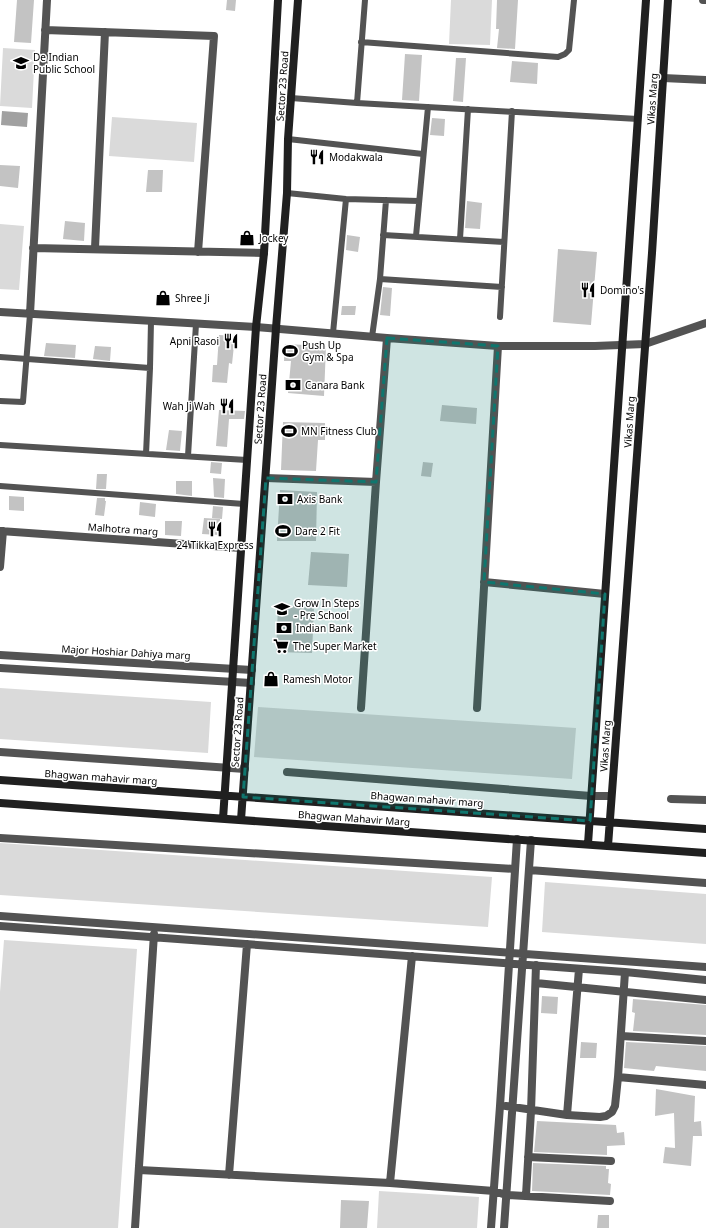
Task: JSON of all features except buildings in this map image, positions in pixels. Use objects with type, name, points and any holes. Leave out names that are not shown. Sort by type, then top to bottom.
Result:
[{"type":"street","points":[[30,314],[47,0]]},
{"type":"street","name":"Sector 23 Road","points":[[222,819],[256,327],[264,253],[278,0]]},
{"type":"street","name":"Sector 23 Road","points":[[241,820],[287,194],[288,139],[298,0]]},
{"type":"street","name":"Vikas Marg","points":[[588,844],[646,0]]},
{"type":"street","name":"Vikas Marg","points":[[608,846],[645,344],[668,0]]},
{"type":"street","points":[[46,30],[214,36],[198,252]]},
{"type":"street","points":[[95,248],[105,32]]},
{"type":"street","points":[[663,78],[706,80]]},
{"type":"street","points":[[34,248],[95,248],[264,253]]},
{"type":"street","points":[[0,312],[276,328],[372,337],[498,346],[622,346],[645,344],[706,322]]},
{"type":"street","points":[[361,708],[387,338]]},
{"type":"street","points":[[477,708],[498,346]]},
{"type":"street","points":[[266,478],[376,482]]},
{"type":"street","points":[[0,567],[2,531]]},
{"type":"street","name":"Malhotra marg","points":[[2,531],[241,548]]},
{"type":"street","points":[[484,582],[605,594]]},
{"type":"street","name":"Major Hoshiar Dahiya marg","points":[[0,655],[252,670]]},
{"type":"street","points":[[0,668],[251,683]]},
{"type":"street","points":[[0,752],[245,769]]},
{"type":"street","points":[[287,772],[591,796],[611,796]]},
{"type":"street","name":"Bhagwan mahavir marg","points":[[0,780],[610,822]]},
{"type":"street","points":[[671,799],[706,800]]},
{"type":"street","name":"Bhagwan Mahavir Marg","points":[[0,803],[706,853]]},
{"type":"street","points":[[610,822],[706,829]]},
{"type":"street","points":[[0,838],[516,869]]},
{"type":"street","points":[[491,1228],[510,964],[517,840]]},
{"type":"street","points":[[504,1228],[511,1107],[531,840]]},
{"type":"street","points":[[529,870],[706,883]]},
{"type":"street","points":[[0,916],[706,967]]},
{"type":"street","points":[[0,926],[522,964],[706,980]]},
{"type":"street","points":[[135,1228],[154,927]]},
{"type":"street","points":[[229,1175],[246,944]]},
{"type":"street","points":[[390,1183],[412,956]]},
{"type":"street","points":[[526,1196],[531,1111],[536,966]]},
{"type":"street","points":[[567,1115],[579,969]]},
{"type":"street","points":[[500,1106],[567,1115],[600,1117],[606,1116],[612,1112],[615,1106],[618,1077],[625,972]]},
{"type":"street","points":[[536,983],[706,1000]]},
{"type":"street","points":[[621,1036],[706,1041]]},
{"type":"street","points":[[618,1077],[706,1085]]},
{"type":"street","points":[[528,1157],[611,1161]]},
{"type":"street","points":[[139,1170],[390,1183],[494,1191],[506,1195],[610,1201]]},
{"type":"lane","points":[[357,103],[365,0]]},
{"type":"lane","points":[[361,42],[558,57],[565,54],[569,50],[574,0]]},
{"type":"lane","points":[[291,98],[638,119]]},
{"type":"lane","points":[[416,236],[418,201],[428,107]]},
{"type":"lane","points":[[460,239],[468,109]]},
{"type":"lane","points":[[500,317],[512,111]]},
{"type":"lane","points":[[288,139],[423,154]]},
{"type":"lane","points":[[287,194],[418,201]]},
{"type":"lane","points":[[333,333],[346,198]]},
{"type":"lane","points":[[372,337],[380,279],[386,200]]},
{"type":"lane","points":[[383,235],[504,242]]},
{"type":"lane","points":[[380,279],[502,286]]},
{"type":"lane","points":[[0,401],[23,402],[30,314]]},
{"type":"lane","points":[[146,454],[151,321]]},
{"type":"lane","points":[[188,456],[196,324]]},
{"type":"lane","points":[[0,358],[150,368]]},
{"type":"lane","points":[[0,445],[247,460]]},
{"type":"lane","points":[[0,486],[244,504]]},
{"type":"highlighted area","points":[[387,338],[498,346],[484,582],[605,594],[590,821],[243,797],[266,478],[376,482]]},
{"type":"shaded area","points":[[451,0],[492,0],[490,45],[449,44]]},
{"type":"shaded area","points":[[3,48],[35,50],[32,108],[0,106]]},
{"type":"shaded area","points":[[2,111],[28,113],[27,127],[1,125]]},
{"type":"shaded area","points":[[112,117],[197,123],[194,162],[109,156]]},
{"type":"shaded area","points":[[0,224],[24,226],[19,290],[0,289]]},
{"type":"shaded area","points":[[0,688],[211,702],[208,753],[0,739]]},
{"type":"shaded area","points":[[258,707],[576,728],[572,779],[254,757]]},
{"type":"shaded area","points":[[0,843],[492,877],[488,927],[0,895]]},
{"type":"shaded area","points":[[545,882],[706,894],[706,944],[542,932]]},
{"type":"shaded area","points":[[4,940],[137,949],[118,1228],[0,1228],[0,992]]},
{"type":"shaded area","points":[[379,1191],[479,1197],[477,1228],[377,1228]]},
{"type":"place","name":"De Indian Public School","points":[[21,63]]},
{"type":"place","name":"Modakwala","points":[[317,157]]},
{"type":"place","name":"Jockey","points":[[247,238]]},
{"type":"place","name":"Domino's","points":[[588,290]]},
{"type":"place","name":"Shree Ji","points":[[163,298]]},
{"type":"place","name":"Apni Rasoi","points":[[231,341]]},
{"type":"place","name":"Push Up Gym & Spa","points":[[290,351]]},
{"type":"place","name":"Canara Bank","points":[[293,385]]},
{"type":"place","name":"Wah Ji Wah","points":[[227,406]]},
{"type":"place","name":"MN Fitness Club","points":[[289,431]]},
{"type":"place","name":"Axis Bank","points":[[285,499]]},
{"type":"place","name":"24 Tikka Express","points":[[215,529]]},
{"type":"place","name":"Dare 2 Fit","points":[[283,531]]},
{"type":"place","name":"Grow In Steps - Pre School","points":[[282,609]]},
{"type":"place","name":"Indian Bank","points":[[284,628]]},
{"type":"place","name":"The Super Market","points":[[281,646]]},
{"type":"place","name":"Ramesh Motor","points":[[271,679]]}]
